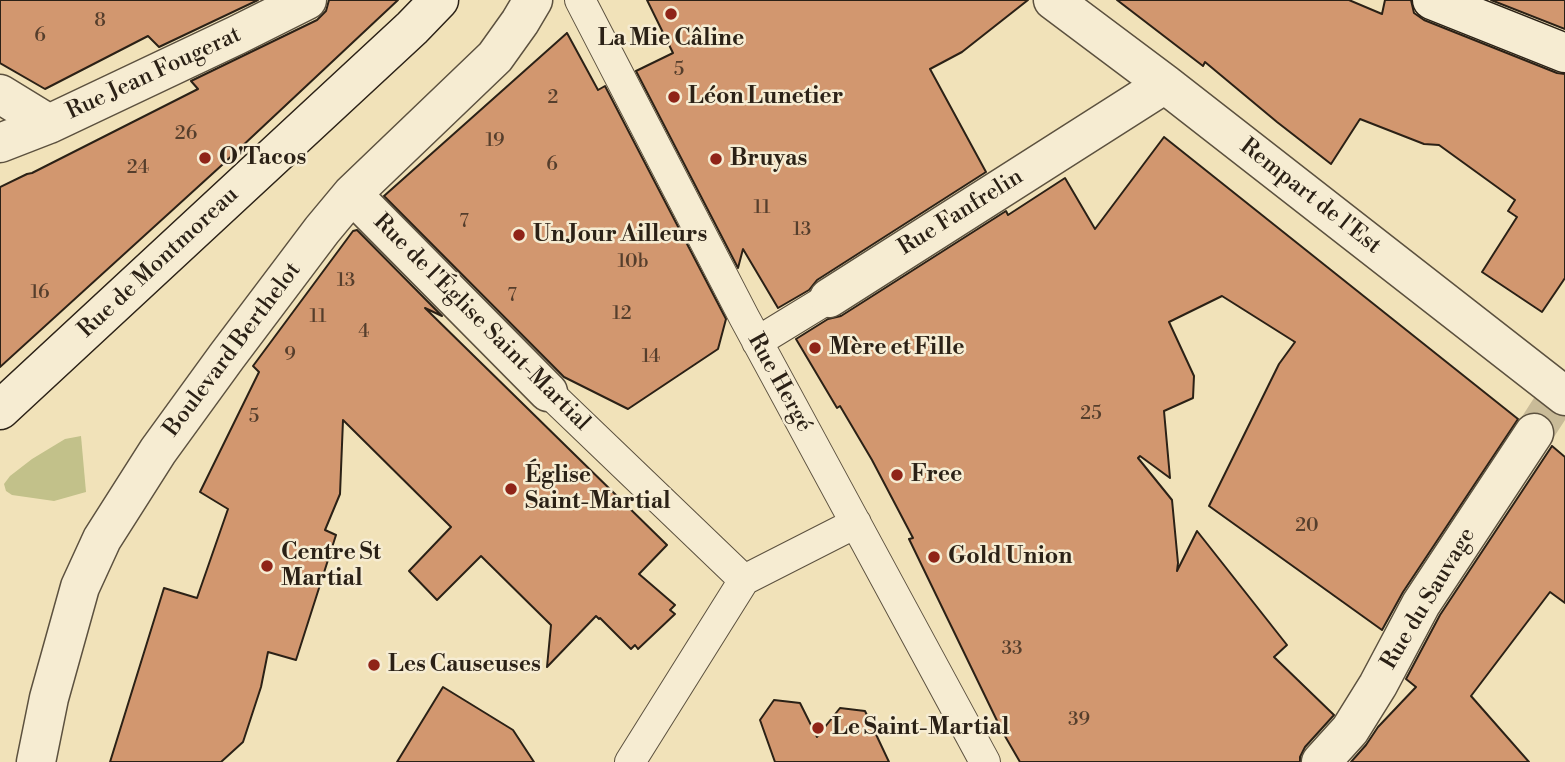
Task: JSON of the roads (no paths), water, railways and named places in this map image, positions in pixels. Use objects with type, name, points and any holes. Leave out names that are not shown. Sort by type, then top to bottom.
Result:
[{"type":"street","name":"Rue Jean Fougerat","points":[[0,143],[49,124],[307,0]]},
{"type":"street","name":"Rue de Montmoreau","points":[[0,410],[439,0]]},
{"type":"street","name":"Boulevard Berthelot","points":[[36,762],[49,698],[80,587],[102,540],[158,451],[322,230],[352,194],[495,57],[533,0]]},
{"type":"street","name":"Rue Hergé","points":[[580,0],[757,342],[985,762]]},
{"type":"street","name":"Rempart de l'Est","points":[[1053,0],[1565,396]]},
{"type":"street","points":[[1432,0],[1565,53]]},
{"type":"street","name":"Rue Fanfrelin","points":[[757,342],[1165,84]]},
{"type":"street","points":[[0,94],[49,124]]},
{"type":"street","name":"Rue de l'Église Saint-Martial","points":[[352,194],[548,392],[744,580]]},
{"type":"street","name":"Rue du Sauvage","points":[[1321,762],[1350,730],[1378,685],[1421,604],[1534,433]]},
{"type":"street","points":[[630,762],[744,580],[856,523]]},
{"type":"tunnel","points":[[1534,433],[1565,385]]},
{"type":"place","name":"La Mie Câline","points":[[671,14]]},
{"type":"place","name":"Léon Lunetier","points":[[674,97]]},
{"type":"place","name":"O'Tacos","points":[[205,158]]},
{"type":"place","name":"Bruyas","points":[[716,159]]},
{"type":"place","name":"Un Jour Ailleurs","points":[[519,235]]},
{"type":"place","name":"Mère et Fille","points":[[815,348]]},
{"type":"place","name":"Free","points":[[897,475]]},
{"type":"place","name":"Église Saint-Martial","points":[[511,489]]},
{"type":"place","name":"Gold Union","points":[[934,557]]},
{"type":"place","name":"Centre St Martial","points":[[267,566]]},
{"type":"place","name":"Les Causeuses","points":[[374,665]]},
{"type":"place","name":"Le Saint-Martial","points":[[818,728]]}]
